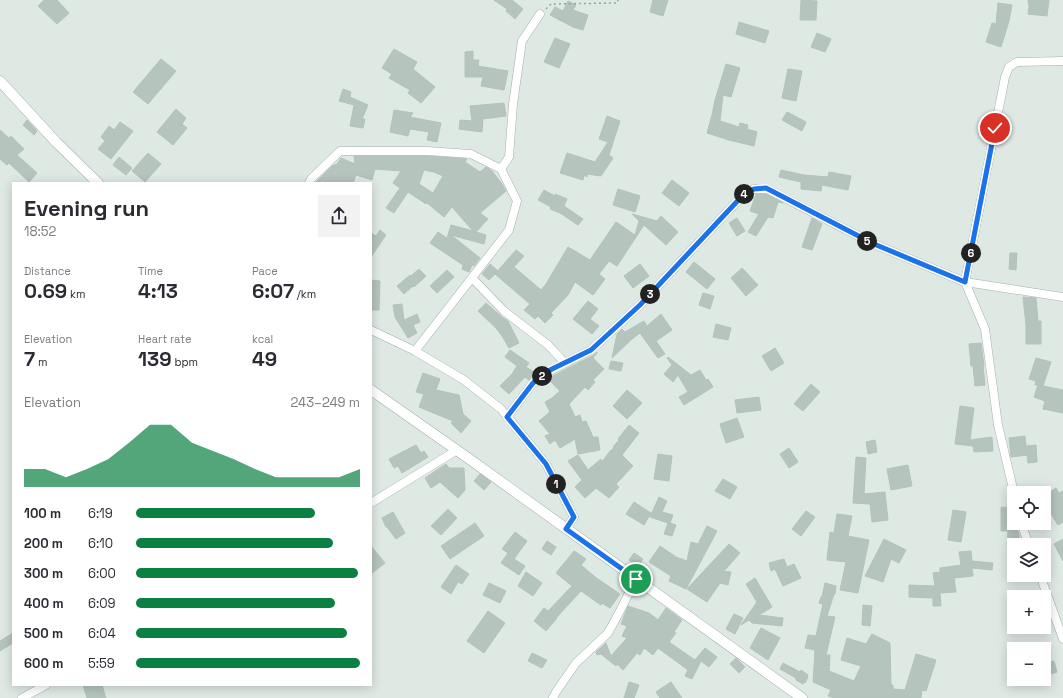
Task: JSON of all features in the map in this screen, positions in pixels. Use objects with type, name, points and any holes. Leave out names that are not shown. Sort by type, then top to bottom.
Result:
[{"type":"street","points":[[501,169],[509,157],[513,104],[522,42],[540,14]]},
{"type":"street","points":[[1012,486],[998,425],[985,329],[965,282],[1005,76],[1009,66],[1017,62],[1063,62]]},
{"type":"street","points":[[0,81],[56,142],[97,182]]},
{"type":"street","points":[[310,182],[340,151],[427,151],[470,154],[501,169],[517,201],[509,230],[415,351]]},
{"type":"street","points":[[507,417],[533,383],[550,370],[591,350],[640,305],[744,194],[754,189],[766,188],[874,244],[965,282],[1063,297]]},
{"type":"street","points":[[472,278],[504,311],[548,345],[565,363]]},
{"type":"street","points":[[372,330],[415,351],[464,380],[501,409],[546,464],[574,517],[566,529]]},
{"type":"street","points":[[372,391],[802,698]]},
{"type":"street","points":[[372,502],[457,450]]},
{"type":"street","points":[[553,698],[576,663],[608,633],[636,579]]},
{"type":"street","points":[[1043,582],[1063,638]]},
{"type":"street","points":[[22,698],[44,686]]},
{"type":"path","points":[[540,14],[551,4],[617,3],[618,0]]},
{"type":"building","points":[[44,0],[57,0],[69,13],[57,24],[38,6]]},
{"type":"building","points":[[494,0],[512,0],[523,9],[515,19],[506,11],[507,9]]},
{"type":"building","points":[[653,0],[668,0],[663,16],[650,12]]},
{"type":"building","points":[[801,0],[817,1],[816,20],[800,20]]},
{"type":"building","points":[[1028,0],[1049,0],[1047,16],[1028,14]]},
{"type":"building","points":[[568,1],[576,5],[573,10],[588,15],[583,30],[573,27],[550,15],[555,7],[563,11]]},
{"type":"building","points":[[998,3],[1012,5],[1001,47],[986,42],[992,23],[996,24]]},
{"type":"building","points":[[739,22],[769,31],[765,43],[736,34]]},
{"type":"building","points":[[817,33],[831,39],[825,52],[811,47]]},
{"type":"building","points":[[555,38],[570,44],[559,68],[544,62]]},
{"type":"building","points":[[394,49],[417,62],[413,69],[435,87],[421,103],[408,93],[410,90],[389,78],[392,74],[382,68]]},
{"type":"building","points":[[473,51],[473,60],[479,60],[478,66],[508,71],[504,90],[481,86],[483,77],[465,77],[465,52]]},
{"type":"building","points":[[161,59],[176,71],[148,104],[133,92]]},
{"type":"building","points":[[726,64],[740,68],[731,97],[723,95],[720,121],[739,127],[740,123],[748,125],[747,129],[757,132],[754,146],[707,133]]},
{"type":"building","points":[[788,69],[802,71],[796,101],[782,98]]},
{"type":"building","points":[[343,89],[351,92],[350,97],[368,105],[362,119],[365,119],[363,128],[350,126],[354,105],[339,101]]},
{"type":"building","points":[[504,103],[506,116],[483,119],[482,132],[459,129],[460,120],[472,121],[470,106]]},
{"type":"building","points":[[176,109],[186,118],[182,124],[187,128],[173,145],[157,132]]},
{"type":"building","points":[[394,110],[413,113],[410,117],[441,123],[437,142],[427,140],[429,132],[410,129],[408,136],[390,132]]},
{"type":"building","points":[[787,112],[806,122],[802,131],[782,120]]},
{"type":"building","points":[[607,116],[620,121],[609,155],[613,158],[601,176],[587,174],[587,177],[584,175],[583,180],[560,173],[567,153],[595,162],[608,142],[599,139]]},
{"type":"building","points":[[27,120],[37,131],[34,135],[23,125]]},
{"type":"building","points":[[120,122],[133,131],[111,159],[98,149],[105,141],[101,137],[109,126],[114,130]]},
{"type":"building","points":[[0,130],[9,138],[11,136],[24,149],[17,155],[37,173],[29,182],[9,163],[7,165],[0,159]]},
{"type":"building","points":[[148,153],[161,164],[145,182],[132,171]]},
{"type":"building","points":[[354,156],[427,156],[467,159],[465,162],[480,172],[486,167],[492,171],[506,191],[480,213],[488,219],[476,232],[486,235],[484,244],[451,235],[480,258],[474,266],[472,265],[469,272],[462,269],[463,265],[430,243],[438,232],[447,238],[451,225],[473,231],[452,207],[444,217],[427,203],[426,204],[408,192],[394,213],[386,208],[400,188],[393,183],[401,171],[375,169],[372,180],[356,175],[353,182],[316,182],[332,166],[337,164],[341,158],[355,164]],"holes":[[[424,170],[443,176],[433,193],[419,184]]]},
{"type":"building","points":[[119,157],[132,168],[126,175],[113,165]]},
{"type":"building","points":[[781,170],[804,175],[828,177],[829,172],[851,176],[848,190],[822,185],[821,191],[801,189],[801,182],[779,177]]},
{"type":"building","points":[[672,180],[689,193],[679,206],[662,193]]},
{"type":"building","points":[[618,189],[640,196],[635,212],[613,205]]},
{"type":"building","points":[[544,190],[555,196],[555,194],[567,199],[564,206],[583,219],[578,225],[560,213],[550,209],[551,207],[538,200]]},
{"type":"building","points":[[756,194],[766,194],[783,203],[778,202],[773,218],[768,217],[756,236],[748,232],[759,214],[750,211]]},
{"type":"building","points":[[632,214],[657,221],[661,216],[678,232],[666,245],[644,225],[617,266],[609,261],[599,274],[605,279],[593,295],[575,282],[568,295],[551,313],[553,315],[545,323],[538,316],[535,319],[524,310],[530,304],[495,274],[516,250],[524,256],[514,267],[541,290],[568,247],[590,260],[616,222],[635,235],[639,221]]},
{"type":"building","points":[[737,218],[745,231],[737,236],[729,223]]},
{"type":"building","points":[[812,218],[822,224],[812,250],[802,247]]},
{"type":"building","points":[[380,230],[386,235],[372,256],[372,234],[376,236]]},
{"type":"building","points":[[1010,253],[1017,253],[1016,270],[1009,269]]},
{"type":"building","points":[[694,262],[715,279],[707,289],[686,272]]},
{"type":"building","points":[[490,264],[498,271],[489,280],[482,274]]},
{"type":"building","points":[[640,264],[649,276],[633,288],[624,276]]},
{"type":"building","points":[[742,268],[758,285],[746,296],[731,278]]},
{"type":"building","points":[[419,269],[426,276],[404,294],[397,286]]},
{"type":"building","points":[[447,270],[454,277],[437,293],[430,286]]},
{"type":"building","points":[[372,280],[380,281],[379,310],[372,310]]},
{"type":"building","points":[[703,293],[714,296],[710,309],[699,305]]},
{"type":"building","points":[[1023,297],[1036,298],[1038,321],[1041,321],[1041,344],[1026,344],[1026,325]]},
{"type":"building","points":[[588,301],[598,309],[590,319],[599,326],[592,334],[573,319]]},
{"type":"building","points":[[486,303],[508,321],[519,343],[509,348],[496,328],[478,311]]},
{"type":"building","points":[[402,304],[404,320],[417,314],[420,322],[413,325],[417,333],[408,338],[395,317],[393,305]]},
{"type":"building","points":[[661,314],[672,330],[656,341],[665,354],[658,358],[640,333],[612,358],[617,334],[622,329],[625,332],[644,321],[647,326]]},
{"type":"building","points":[[716,324],[731,328],[728,340],[713,337]]},
{"type":"building","points":[[981,343],[985,385],[975,386],[969,344]]},
{"type":"building","points":[[775,348],[784,363],[771,371],[762,356]]},
{"type":"building","points":[[510,350],[529,363],[526,367],[534,372],[529,380],[525,377],[509,394],[500,386],[512,374],[517,366],[505,357]]},
{"type":"building","points":[[597,352],[593,358],[604,369],[593,380],[595,382],[588,390],[585,387],[569,404],[575,417],[580,415],[582,422],[586,421],[593,437],[598,437],[600,450],[578,454],[575,439],[560,448],[555,440],[550,444],[545,436],[550,434],[539,421],[550,412],[545,402],[560,391],[548,379]]},
{"type":"building","points":[[668,357],[691,375],[700,370],[706,380],[708,379],[713,387],[684,405],[679,397],[688,392],[678,375],[673,382],[664,374],[672,365],[667,358]]},
{"type":"building","points":[[1036,358],[1051,362],[1043,386],[1063,390],[1063,413],[1043,409],[1045,401],[1034,397],[1038,385],[1035,385],[1036,381],[1029,379]]},
{"type":"building","points":[[611,361],[623,363],[621,371],[609,369]]},
{"type":"building","points":[[423,373],[440,379],[436,390],[459,395],[463,414],[471,421],[461,433],[451,423],[453,421],[419,407],[424,394],[416,392]]},
{"type":"building","points":[[811,384],[820,392],[803,411],[794,404]]},
{"type":"building","points":[[627,390],[642,403],[627,419],[613,406]]},
{"type":"building","points":[[759,397],[761,410],[737,413],[735,400]]},
{"type":"building","points":[[960,406],[974,408],[970,440],[992,437],[993,451],[974,452],[973,446],[955,444]]},
{"type":"building","points":[[737,418],[744,437],[726,443],[720,424]]},
{"type":"building","points":[[629,425],[639,433],[622,455],[633,466],[616,484],[619,487],[609,498],[596,488],[585,498],[575,487],[582,480],[568,461],[578,455],[588,470],[601,459],[602,462],[615,447],[613,447]]},
{"type":"building","points":[[1025,436],[1026,446],[1036,445],[1037,462],[1028,463],[1027,455],[1011,457],[1009,438]]},
{"type":"building","points":[[875,440],[877,452],[868,454],[866,442]]},
{"type":"building","points":[[416,445],[421,453],[424,451],[428,457],[402,473],[398,466],[394,468],[389,459]]},
{"type":"building","points":[[789,448],[798,462],[789,468],[780,454]]},
{"type":"building","points":[[658,454],[672,456],[669,481],[654,479]]},
{"type":"building","points":[[856,457],[866,458],[864,494],[885,492],[888,520],[872,522],[870,504],[853,503]]},
{"type":"building","points":[[446,464],[449,468],[464,468],[465,490],[458,498],[440,482],[431,488],[425,478]]},
{"type":"building","points":[[908,465],[912,486],[891,490],[887,469]]},
{"type":"building","points":[[480,474],[491,482],[484,490],[474,481]]},
{"type":"building","points":[[723,479],[737,487],[730,499],[715,491]]},
{"type":"building","points":[[1056,488],[1059,493],[1063,491],[1063,522],[1058,525],[1051,514],[1051,491]]},
{"type":"building","points":[[659,497],[667,501],[662,512],[673,515],[670,523],[676,525],[672,536],[664,534],[668,523],[650,517]]},
{"type":"building","points":[[634,502],[651,513],[644,525],[626,514]]},
{"type":"building","points":[[1001,507],[1007,508],[1007,530],[1017,530],[1019,538],[1008,538],[1008,531],[1001,531]]},
{"type":"building","points":[[448,509],[457,518],[441,535],[431,526]]},
{"type":"building","points":[[953,510],[966,512],[961,542],[948,540]]},
{"type":"building","points":[[806,511],[815,517],[801,536],[792,529]]},
{"type":"building","points":[[393,512],[405,533],[396,539],[386,527],[382,518]]},
{"type":"building","points":[[837,514],[852,516],[848,536],[869,540],[858,593],[840,590],[846,562],[827,560],[830,532],[834,533]]},
{"type":"building","points":[[475,523],[484,536],[450,559],[441,546]]},
{"type":"building","points":[[707,526],[717,531],[686,589],[669,581],[671,576],[649,562],[660,546],[676,557],[687,561],[691,542],[698,544]]},
{"type":"building","points":[[515,532],[527,541],[514,559],[525,566],[519,575],[501,563],[508,553],[502,549]]},
{"type":"building","points":[[884,539],[906,550],[899,563],[891,559],[883,582],[865,576]]},
{"type":"building","points":[[1063,539],[1063,561],[1054,544]]},
{"type":"building","points":[[547,541],[556,547],[551,555],[542,549]]},
{"type":"building","points":[[729,544],[740,553],[724,571],[731,572],[728,585],[720,583],[707,602],[687,589]]},
{"type":"building","points":[[372,547],[385,563],[372,573]]},
{"type":"building","points":[[574,551],[586,559],[581,565],[595,577],[620,594],[610,608],[602,603],[601,605],[581,591],[546,631],[534,621],[544,608],[548,611],[572,586],[556,573]]},
{"type":"building","points":[[971,551],[972,561],[993,563],[992,570],[972,568],[973,576],[954,578],[956,592],[940,593],[941,606],[933,606],[933,598],[909,597],[909,585],[935,586],[933,573],[940,572],[940,568],[961,565],[959,552]]},
{"type":"building","points":[[634,553],[643,559],[638,566],[629,560]]},
{"type":"building","points":[[784,559],[787,567],[794,564],[801,578],[783,586],[775,569],[771,571],[769,563]]},
{"type":"building","points":[[456,565],[469,574],[462,584],[458,582],[451,594],[441,587]]},
{"type":"building","points":[[526,572],[542,583],[533,596],[518,586]]},
{"type":"building","points":[[755,578],[772,607],[759,615],[783,618],[782,626],[752,623],[749,620],[741,625],[757,602],[746,584]]},
{"type":"building","points":[[489,583],[506,591],[500,603],[483,595]]},
{"type":"building","points":[[825,583],[836,586],[835,594],[827,616],[835,617],[826,655],[830,655],[829,671],[854,681],[861,666],[841,660],[847,638],[866,644],[872,634],[890,643],[891,685],[893,685],[893,689],[905,690],[916,654],[936,660],[926,691],[922,690],[921,698],[834,698],[828,696],[831,690],[813,682],[815,650],[805,648],[808,635],[816,636],[823,604],[819,603]]},
{"type":"building","points":[[863,605],[872,606],[870,626],[862,625]]},
{"type":"building","points":[[628,606],[649,613],[658,620],[666,608],[682,620],[674,632],[676,633],[669,642],[695,660],[705,648],[717,657],[709,667],[701,661],[692,679],[685,676],[688,670],[658,648],[653,655],[644,648],[640,655],[637,653],[623,670],[617,664],[616,666],[601,654],[597,655],[596,652],[606,643],[611,656],[627,638],[622,636],[627,626],[621,624]]},
{"type":"building","points":[[488,611],[505,623],[484,653],[467,641]]},
{"type":"building","points":[[734,614],[743,618],[735,634],[726,629]]},
{"type":"building","points":[[761,628],[780,638],[768,660],[750,648]]},
{"type":"building","points":[[12,634],[12,644],[0,651],[0,641]]},
{"type":"building","points":[[532,653],[547,660],[542,668],[528,661]]},
{"type":"building","points":[[736,658],[745,667],[739,673],[730,664]]},
{"type":"building","points":[[1054,661],[1057,672],[1051,674],[1051,662]]},
{"type":"building","points":[[783,663],[800,672],[801,670],[808,675],[805,683],[804,682],[803,684],[796,680],[796,678],[780,669]]},
{"type":"building","points":[[629,682],[639,685],[634,698],[624,698]]},
{"type":"building","points":[[671,682],[682,698],[660,698],[656,692]]},
{"type":"building","points":[[83,686],[102,686],[106,698],[87,698]]},
{"type":"route","points":[[636,579],[566,529],[574,517],[546,464],[507,417],[533,383],[550,370],[591,350],[640,305],[744,194],[754,189],[766,188],[874,244],[965,282],[995,128]]}]
